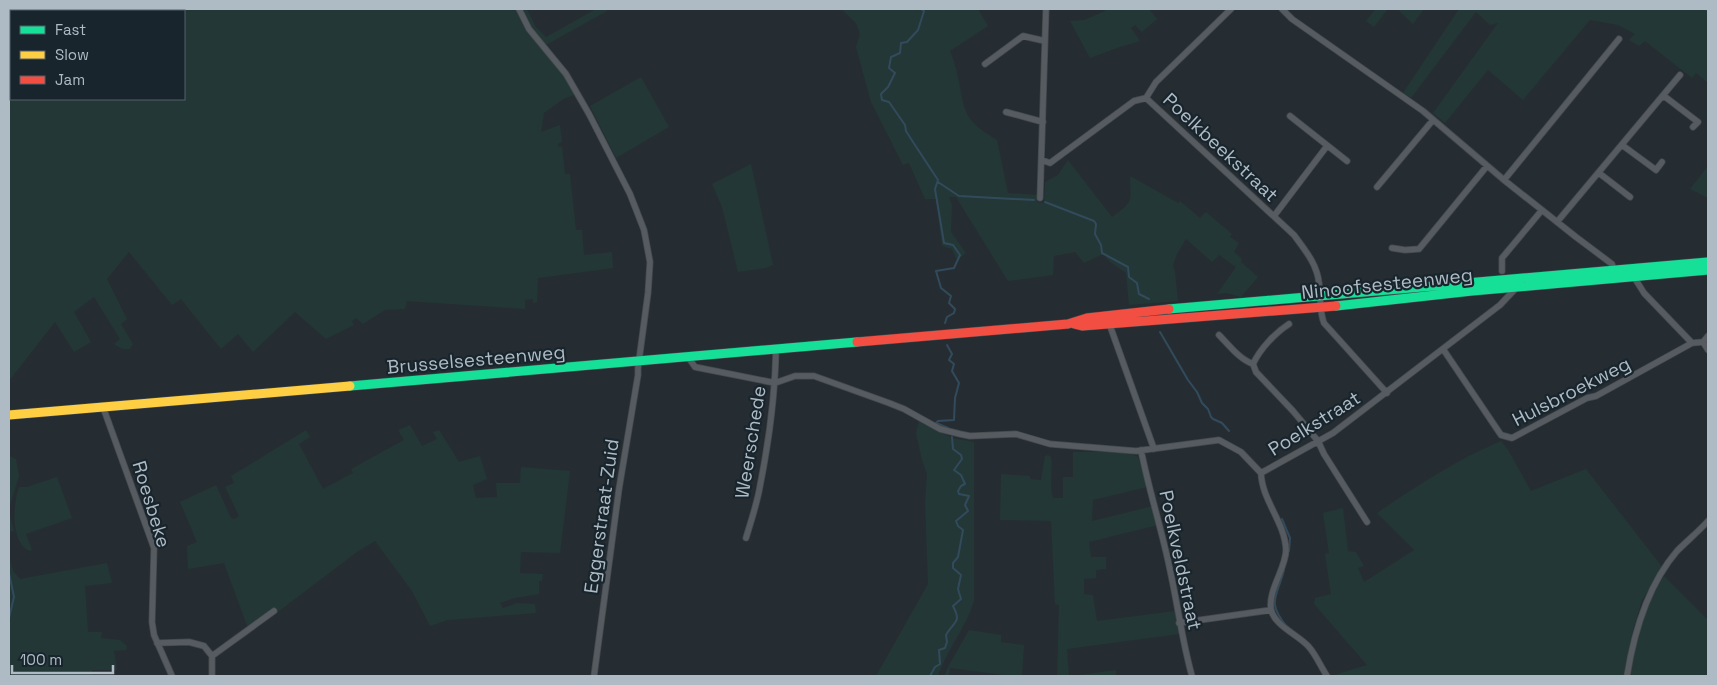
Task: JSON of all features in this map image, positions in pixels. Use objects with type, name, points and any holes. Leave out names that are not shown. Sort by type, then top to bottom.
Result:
[{"type":"main road","name":"Ninoofsesteenweg","points":[[1068,324],[1087,318],[1122,313],[1708,262]]},
{"type":"main road","name":"Ninoofsesteenweg","points":[[946,334],[1068,324],[1082,326],[1322,308],[1517,286],[1708,270]]},
{"type":"main road","name":"Brusselsesteenweg","points":[[9,415],[946,334]]},
{"type":"street","name":"Eggerstraat-Zuid","points":[[519,9],[529,29],[558,63],[589,114],[630,194],[644,230],[650,262],[639,361],[619,489],[594,676]]},
{"type":"street","points":[[1040,198],[1046,9]]},
{"type":"street","name":"Poelkbeekstraat","points":[[1231,9],[1156,82],[1146,98],[1294,235],[1312,260],[1318,276],[1322,319],[1326,327],[1387,393]]},
{"type":"street","points":[[1282,9],[1292,19],[1423,111],[1504,180],[1612,264],[1614,271]]},
{"type":"street","points":[[985,64],[1023,36],[1045,41]]},
{"type":"street","points":[[1504,180],[1619,39]]},
{"type":"street","points":[[1557,222],[1680,75]]},
{"type":"street","points":[[1664,96],[1698,122],[1693,128]]},
{"type":"street","points":[[1042,160],[1050,163],[1134,101],[1146,98]]},
{"type":"street","points":[[1006,112],[1043,122]]},
{"type":"street","points":[[1290,116],[1347,161]]},
{"type":"street","points":[[1377,187],[1434,120]]},
{"type":"street","points":[[1622,145],[1656,170],[1662,162]]},
{"type":"street","points":[[1274,216],[1327,146]]},
{"type":"street","points":[[1392,248],[1404,250],[1419,249],[1487,166]]},
{"type":"street","points":[[1599,173],[1630,197]]},
{"type":"street","points":[[1502,271],[1502,258],[1542,210]]},
{"type":"street","points":[[1634,277],[1644,293],[1692,343],[1703,342],[1708,336]]},
{"type":"street","name":"Poelkstraat","points":[[775,383],[795,376],[814,376],[904,409],[940,429],[970,436],[1016,434],[1050,444],[1086,448],[1140,450],[1219,440],[1241,452],[1261,474],[1333,433],[1500,306],[1517,286]]},
{"type":"street","points":[[1108,323],[1154,449]]},
{"type":"street","points":[[1288,324],[1281,328],[1256,356],[1253,364],[1256,372],[1318,441],[1324,454],[1367,522]]},
{"type":"street","points":[[1219,335],[1247,362],[1253,364]]},
{"type":"street","points":[[1703,342],[1708,350]]},
{"type":"street","name":"Hulsbroekweg","points":[[1443,349],[1501,435],[1512,438],[1587,398],[1596,396],[1692,343]]},
{"type":"street","name":"Weerschede","points":[[746,538],[760,488],[770,430],[776,350]]},
{"type":"street","points":[[688,357],[695,366],[775,383]]},
{"type":"street","name":"Roesbeke","points":[[103,407],[154,548],[152,622],[154,636],[172,676]]},
{"type":"street","name":"Poelkveldstraat","points":[[1140,450],[1161,527],[1171,571],[1179,623],[1192,676]]},
{"type":"street","points":[[1261,474],[1262,485],[1282,529],[1286,546],[1286,552],[1272,598],[1271,610],[1281,625],[1309,647],[1326,676]]},
{"type":"street","points":[[1627,676],[1637,627],[1644,605],[1667,565],[1677,552],[1708,522]]},
{"type":"street","points":[[1179,623],[1271,610]]},
{"type":"street","points":[[212,656],[274,611]]},
{"type":"street","points":[[157,643],[197,643],[204,646],[212,656],[212,676]]},
{"type":"green space","points":[[9,9],[517,9],[525,27],[567,80],[575,95],[565,98],[544,113],[541,132],[560,125],[562,142],[558,144],[559,147],[562,146],[565,174],[570,174],[576,230],[582,230],[584,255],[612,252],[613,268],[538,278],[537,302],[533,303],[533,299],[525,300],[525,309],[407,301],[405,309],[385,310],[363,324],[356,318],[352,321],[354,325],[326,339],[295,312],[253,352],[238,334],[221,349],[181,299],[172,305],[129,252],[107,279],[127,319],[121,324],[133,344],[130,349],[122,349],[114,344],[120,339],[94,297],[74,312],[91,342],[74,352],[55,322],[9,381]]},
{"type":"green space","points":[[523,9],[527,9],[536,27],[546,37],[596,9],[606,9],[607,11],[546,45],[534,31]]},
{"type":"green space","points":[[841,9],[978,9],[988,26],[950,51],[963,103],[970,118],[984,132],[997,140],[1008,193],[1037,195],[1037,202],[1044,203],[1045,182],[1058,175],[1068,160],[1112,217],[1128,204],[1130,200],[1130,176],[1178,203],[1180,201],[1200,218],[1206,212],[1232,234],[1230,237],[1239,243],[1234,252],[1242,259],[1241,262],[1258,277],[1241,297],[1226,293],[1217,294],[1236,267],[1219,255],[1212,262],[1186,239],[1173,265],[1178,301],[1129,305],[1126,273],[1110,262],[1103,254],[1084,263],[1075,252],[1054,256],[1053,275],[1008,281],[956,197],[949,197],[952,205],[951,232],[966,253],[957,260],[952,249],[942,246],[936,199],[925,199],[909,163],[903,165],[871,102],[856,47],[860,34],[856,23]]},
{"type":"green space","points":[[1104,9],[1149,9],[1157,19],[1142,32],[1135,25],[1131,28],[1140,41],[1090,58],[1070,21],[1084,20],[1105,11]]},
{"type":"green space","points":[[1375,9],[1388,9],[1374,27],[1366,21]]},
{"type":"green space","points":[[1400,9],[1424,9],[1413,24],[1399,11]]},
{"type":"green space","points":[[1459,9],[1708,9],[1708,83],[1696,73],[1692,78],[1645,41],[1639,46],[1629,40],[1635,34],[1618,25],[1590,20],[1523,100],[1488,70],[1445,123],[1433,113],[1498,23],[1490,25],[1476,12],[1411,98],[1403,93]]},
{"type":"green space","points":[[641,77],[669,127],[616,158],[590,106]]},
{"type":"green space","points":[[751,164],[773,265],[738,272],[722,207],[712,184]]},
{"type":"green space","points":[[1708,166],[1708,198],[1690,189]]},
{"type":"green space","points":[[919,421],[952,438],[974,442],[974,601],[971,611],[938,676],[876,676],[928,584],[925,502],[927,474],[916,433]]},
{"type":"green space","points":[[410,425],[422,446],[437,439],[433,432],[439,430],[459,462],[480,456],[487,479],[473,485],[476,498],[497,497],[496,483],[520,483],[521,467],[570,471],[560,553],[521,552],[520,573],[543,574],[542,581],[539,581],[539,594],[500,603],[503,608],[517,603],[535,604],[536,613],[448,620],[430,626],[412,591],[375,541],[357,552],[279,611],[274,609],[248,628],[224,563],[188,569],[187,546],[197,542],[180,502],[216,485],[231,518],[234,519],[239,516],[225,487],[234,483],[231,476],[306,430],[310,437],[299,444],[323,489],[353,473],[351,469],[404,440],[398,430]]},
{"type":"green space","points":[[1501,441],[1531,491],[1586,469],[1663,568],[1642,600],[1633,630],[1625,676],[1331,676],[1367,665],[1314,604],[1315,598],[1331,594],[1325,554],[1329,553],[1323,513],[1343,508],[1348,551],[1356,552],[1364,566],[1358,568],[1364,582],[1414,550],[1377,513],[1453,465]]},
{"type":"green space","points":[[1073,452],[1127,452],[1138,457],[1147,487],[1093,500],[1092,521],[1153,506],[1158,525],[1089,542],[1091,557],[1106,557],[1106,569],[1096,570],[1096,578],[1084,579],[1084,594],[1093,595],[1097,621],[1175,611],[1179,634],[1067,649],[1069,676],[1057,676],[1059,605],[1055,604],[1051,521],[1000,520],[1001,474],[1030,476],[1030,479],[1041,480],[1045,456],[1048,455],[1051,457],[1051,488],[1053,498],[1063,498],[1063,477],[1073,477]]},
{"type":"green space","points":[[9,456],[16,459],[19,476],[10,505],[10,516],[14,531],[9,532]]},
{"type":"green space","points":[[57,477],[72,518],[26,534],[32,550],[30,551],[19,540],[16,531],[15,503],[19,487],[27,487]]},
{"type":"green space","points":[[9,556],[13,571],[20,579],[107,563],[112,583],[85,586],[88,632],[102,632],[101,638],[120,640],[127,646],[126,650],[114,651],[117,670],[92,670],[92,676],[9,676]]},
{"type":"green space","points":[[1664,576],[1708,620],[1708,676],[1630,676],[1642,624]]},
{"type":"green space","points":[[969,630],[1001,635],[1001,642],[1024,645],[1022,676],[950,668],[949,676],[944,676]]},
{"type":"green space","points":[[1116,670],[1116,676],[1072,676]]},
{"type":"waterway","points":[[921,9],[924,11],[918,30],[907,42],[901,43],[900,53],[891,57],[889,68],[895,73],[888,87],[881,94],[882,100],[889,102],[905,125],[906,131],[938,180],[935,189],[944,243],[953,245],[960,255],[954,268],[936,271],[941,288],[951,296],[949,303],[955,309],[954,313],[947,317],[945,323]]},
{"type":"waterway","points":[[938,182],[959,196],[1034,200]]},
{"type":"waterway","points":[[1045,202],[1094,221],[1096,224],[1095,234],[1101,245],[1102,253],[1128,267],[1129,277],[1137,283],[1139,294],[1149,299]]},
{"type":"waterway","points":[[1160,332],[1202,403],[1208,409],[1211,417],[1222,423],[1229,431]]},
{"type":"waterway","points":[[947,345],[952,354],[949,360],[954,364],[952,371],[959,383],[955,398],[954,420],[938,421],[936,423],[948,428]]},
{"type":"waterway","points":[[930,676],[935,667],[940,664],[939,650],[945,648],[947,642],[946,635],[957,619],[953,606],[961,599],[958,589],[961,575],[953,568],[953,563],[958,557],[963,530],[956,521],[968,511],[965,505],[969,496],[959,494],[958,491],[965,484],[961,475],[954,470],[962,459],[961,455],[953,449],[952,437]]},
{"type":"waterway","points":[[1282,519],[1290,538],[1289,551]]},
{"type":"waterway","points":[[1284,570],[1276,593],[1275,605],[1287,627]]},
{"type":"waterway","points":[[9,573],[14,597],[9,618]]},
{"type":"traffic: fast","points":[[1169,309],[1708,262]]},
{"type":"traffic: fast","points":[[1336,306],[1472,291],[1708,270]]},
{"type":"traffic: fast","points":[[350,386],[857,342]]},
{"type":"traffic: slow","points":[[9,415],[350,386]]},
{"type":"traffic: jam","points":[[1074,324],[1082,326],[1336,306]]},
{"type":"traffic: jam","points":[[857,342],[1068,324],[1087,318],[1169,309]]}]
